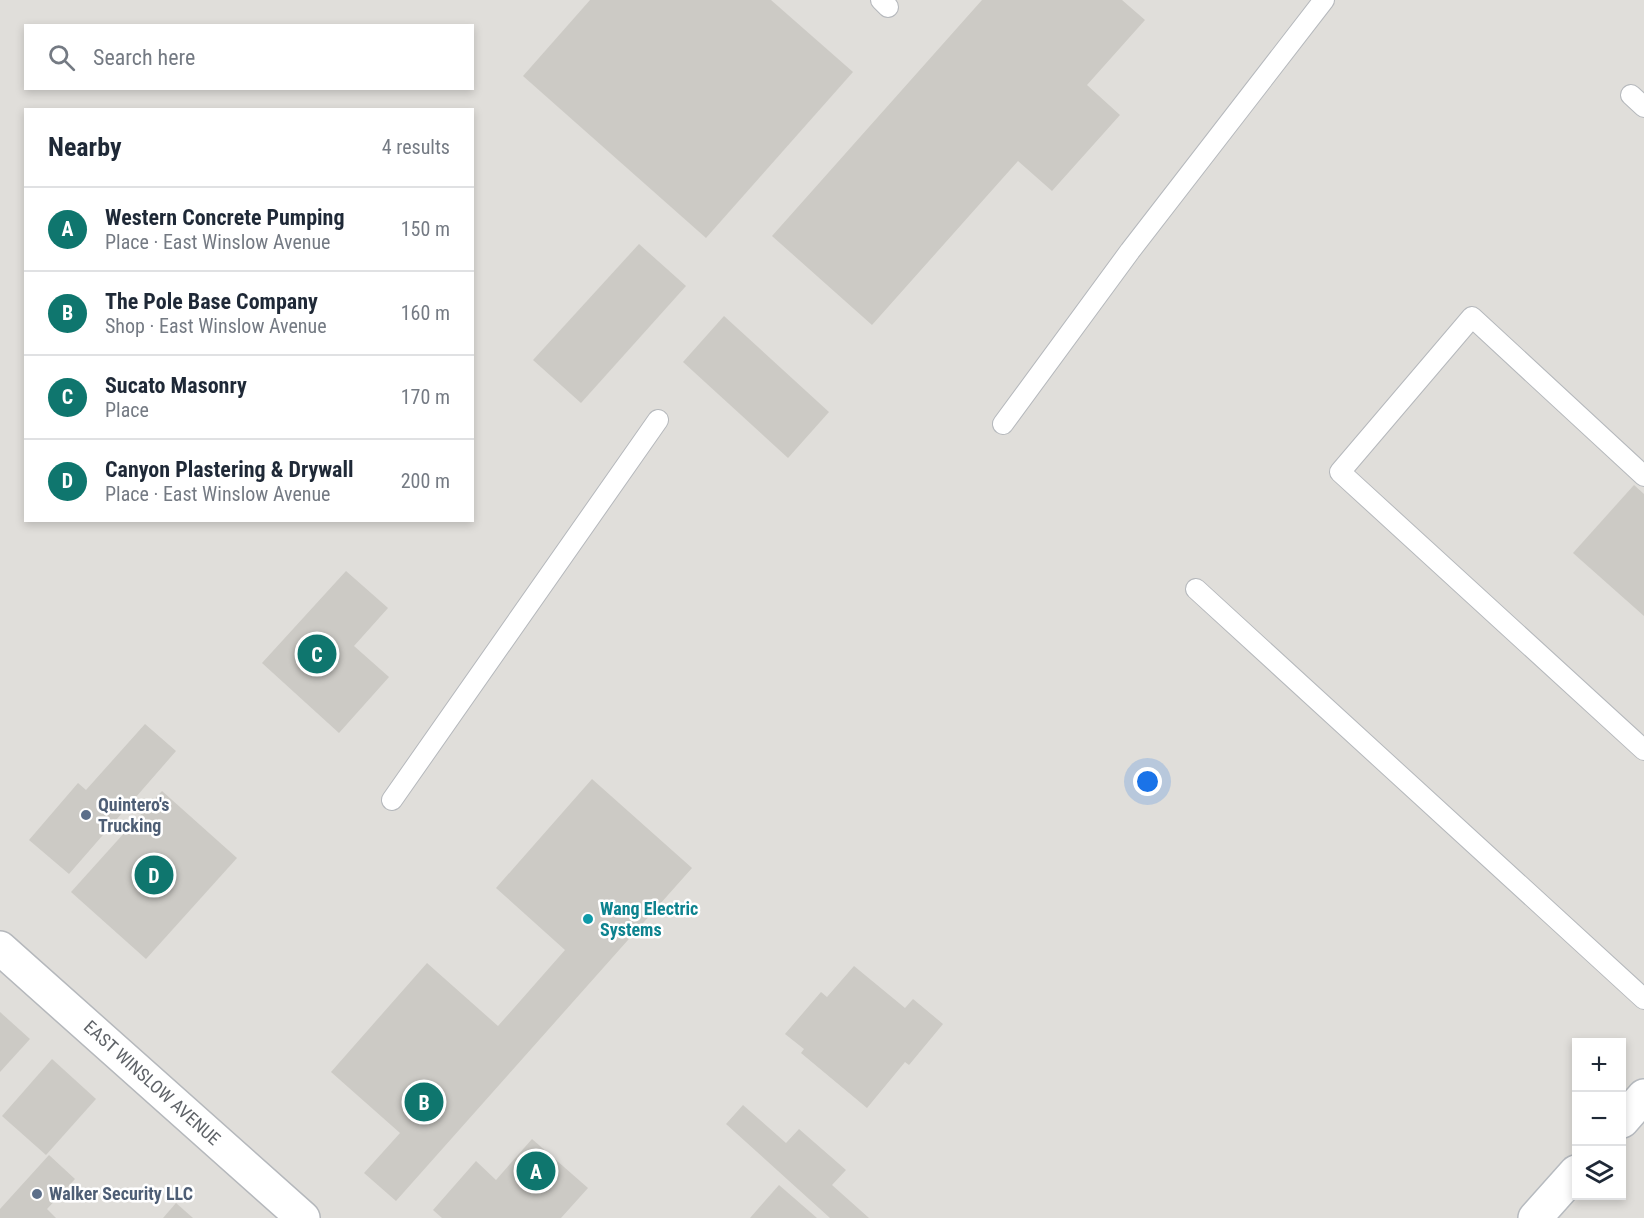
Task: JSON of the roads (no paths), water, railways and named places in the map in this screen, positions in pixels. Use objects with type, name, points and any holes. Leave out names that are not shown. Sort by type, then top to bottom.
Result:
[{"type":"street","name":"EAST WINSLOW AVENUE","points":[[0,948],[303,1218]]},
{"type":"street","points":[[1626,1116],[1644,1096]]},
{"type":"street","points":[[1535,1218],[1572,1176]]},
{"type":"lane","points":[[1003,424],[1130,251],[1324,0]]},
{"type":"lane","points":[[1644,476],[1472,317],[1340,472],[1644,750]]},
{"type":"lane","points":[[392,800],[658,420]]},
{"type":"lane","points":[[1196,589],[1644,999]]},
{"type":"place","name":"Sucato Masonry","points":[[317,654]]},
{"type":"place","name":"Quintero's Trucking","points":[[86,815]]},
{"type":"place","name":"Canyon Plastering & Drywall","points":[[154,875]]},
{"type":"place","name":"Wang Electric Systems","points":[[588,919]]},
{"type":"place","name":"The Pole Base Company","points":[[424,1102]]},
{"type":"place","name":"Western Concrete Pumping","points":[[536,1171]]},
{"type":"place","name":"Walker Security LLC","points":[[37,1194]]}]
